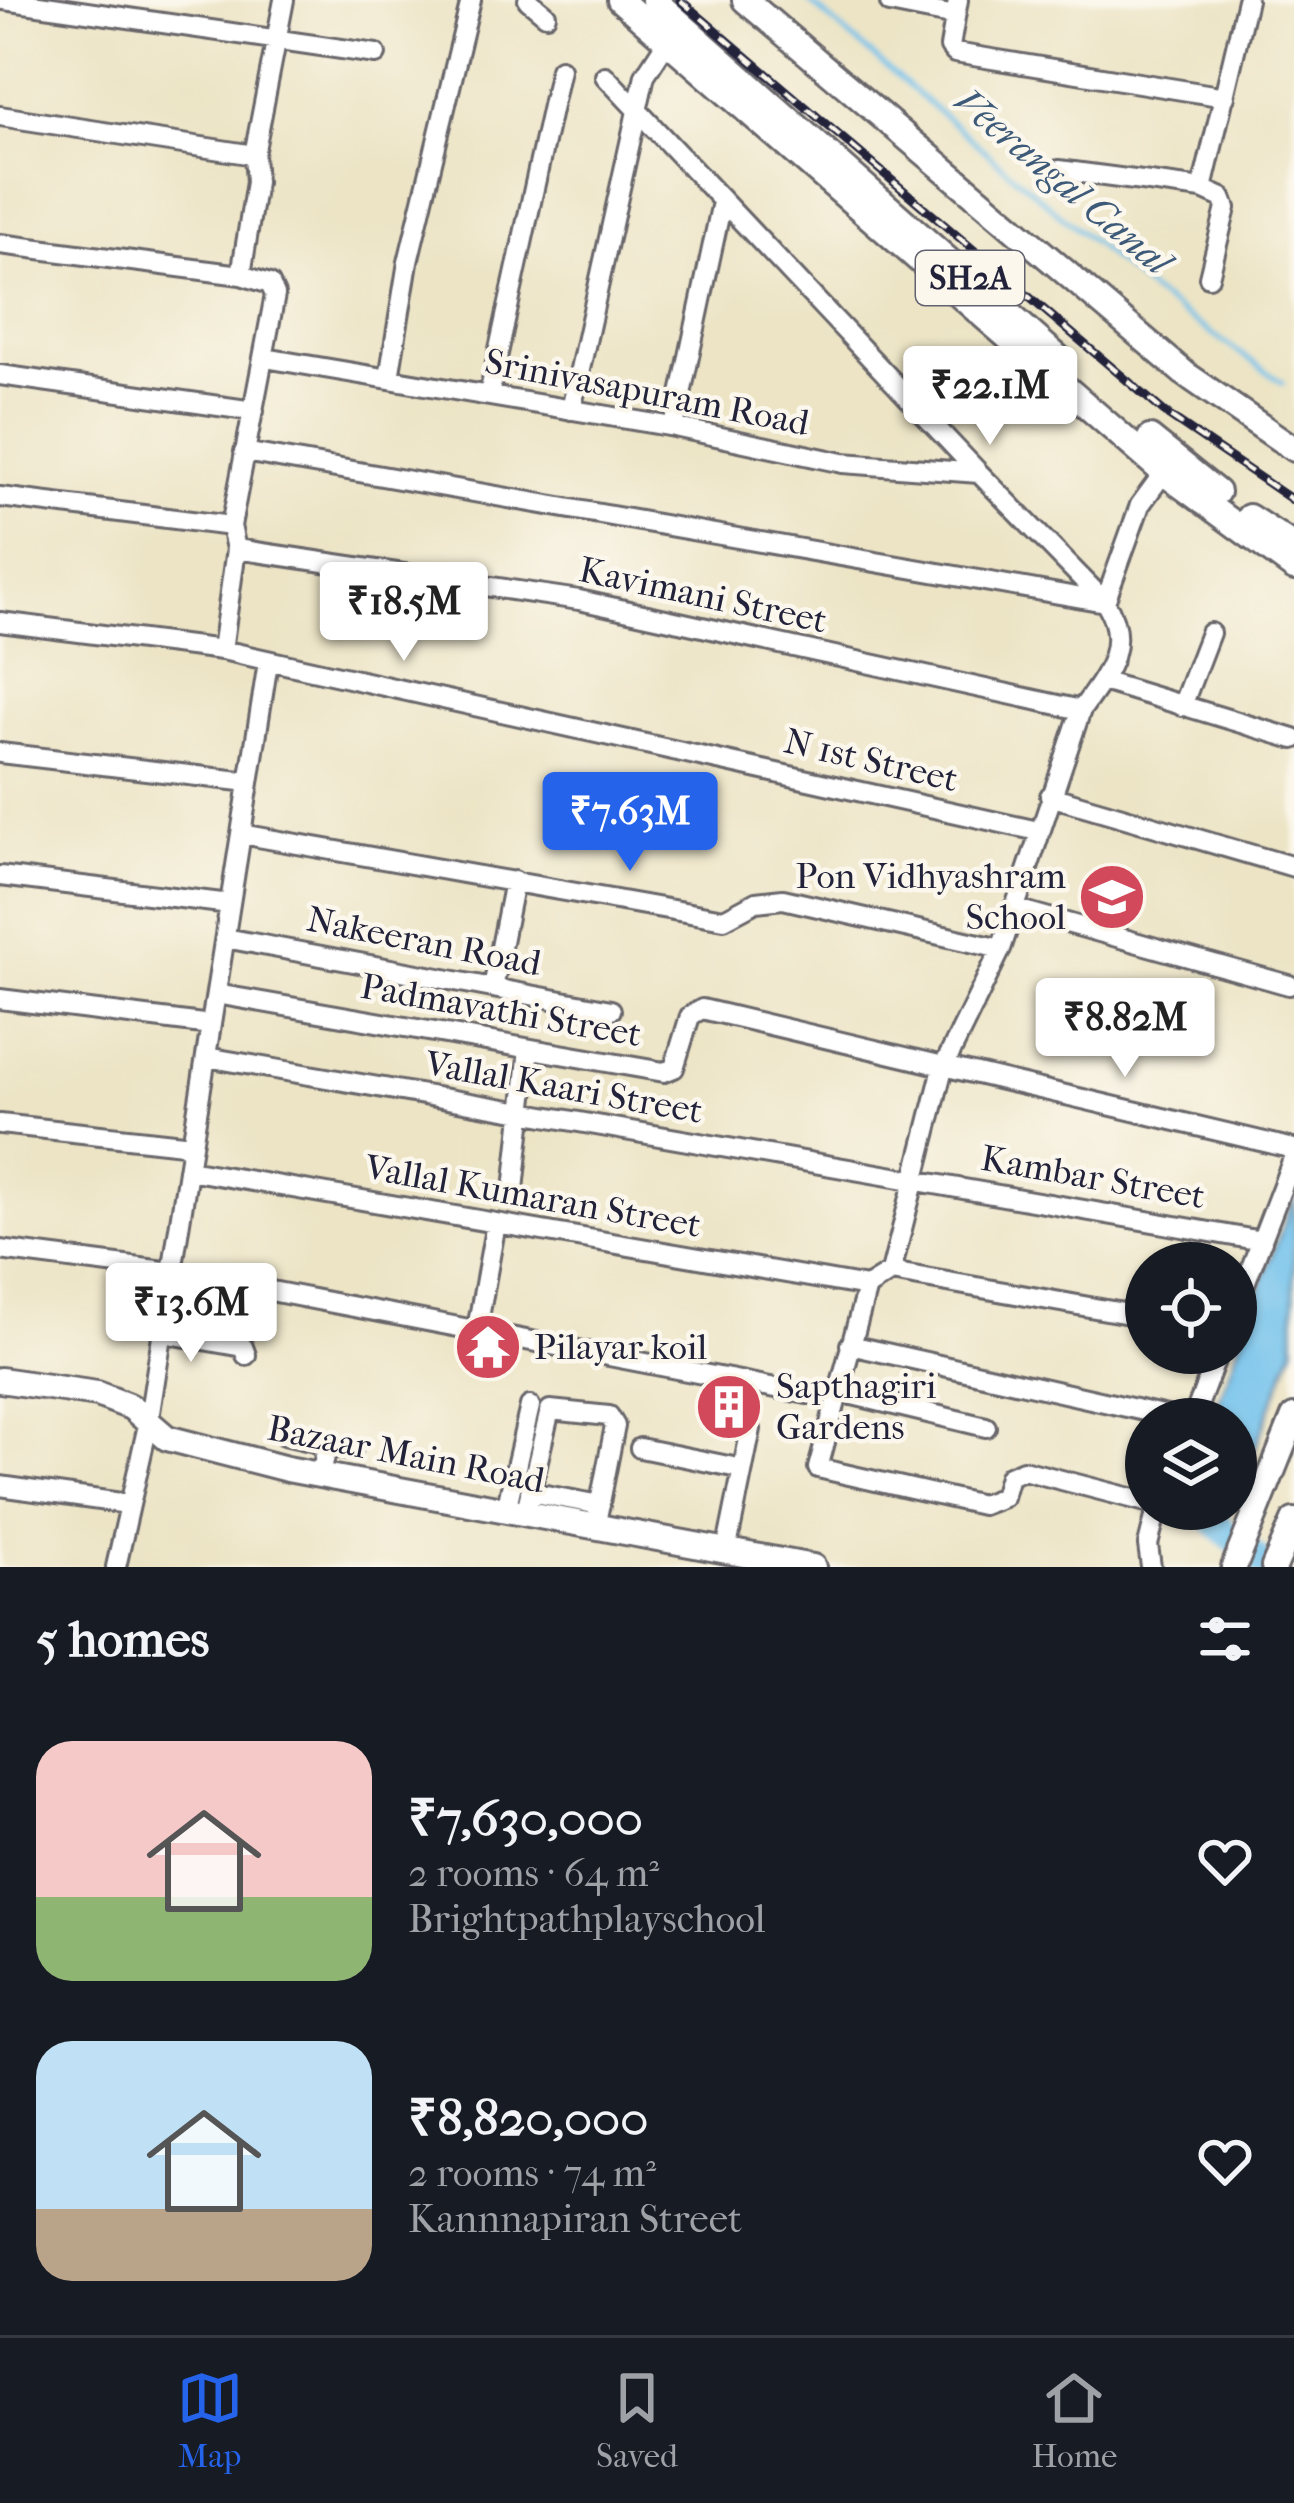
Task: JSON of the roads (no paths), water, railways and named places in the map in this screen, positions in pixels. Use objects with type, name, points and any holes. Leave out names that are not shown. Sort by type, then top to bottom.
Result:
[{"type":"main road","name":"SH2A","points":[[620,0],[1164,472],[1294,568]]},
{"type":"main road","name":"SH2A","points":[[654,0],[668,38]]},
{"type":"main road","name":"SH2A","points":[[746,0],[1184,374],[1294,449]]},
{"type":"main road","name":"SH2A","points":[[770,0],[1195,364],[1294,430]]},
{"type":"main road","name":"SH2A","points":[[1164,472],[1294,546]]},
{"type":"main road","name":"Bazaar Main Road","points":[[0,1379],[97,1394],[131,1407],[143,1420],[194,1447],[320,1476],[597,1517],[741,1558],[813,1567]]},
{"type":"main road","points":[[0,1393],[143,1420]]},
{"type":"main road","points":[[1234,1567],[1294,1417]]},
{"type":"main road","points":[[1277,1560],[1294,1521]]},
{"type":"street","points":[[4,0],[376,55]]},
{"type":"street","points":[[241,275],[256,182],[254,155],[284,0]]},
{"type":"street","points":[[389,378],[408,262],[471,0]]},
{"type":"street","points":[[528,0],[546,15]]},
{"type":"street","points":[[1202,189],[1247,0]]},
{"type":"street","points":[[890,3],[956,8],[950,47],[955,53],[1225,97]]},
{"type":"street","points":[[571,410],[646,75],[668,38]]},
{"type":"street","points":[[489,395],[560,69]]},
{"type":"street","points":[[605,76],[1105,602],[1120,626],[1102,681],[1082,710],[1050,796],[1000,949],[943,1068],[911,1178],[891,1272]]},
{"type":"street","points":[[0,116],[254,155]]},
{"type":"street","points":[[1059,170],[1202,189],[1222,198],[1226,208],[1209,277]]},
{"type":"street","points":[[674,428],[722,202]]},
{"type":"street","points":[[0,244],[241,275],[270,284],[275,295],[265,358],[231,526],[236,549],[222,650]]},
{"type":"street","name":"Srinivasapuram Road","points":[[265,358],[674,428],[843,463],[980,473]]},
{"type":"street","points":[[0,375],[254,411]]},
{"type":"street","points":[[244,452],[1105,602]]},
{"type":"street","points":[[1105,602],[1140,505],[1164,472]]},
{"type":"street","points":[[0,497],[231,526]]},
{"type":"street","name":"Kavimani Street","points":[[236,549],[579,600],[1082,710]]},
{"type":"street","name":"N 1st Street","points":[[0,622],[222,650],[1038,831]]},
{"type":"street","points":[[1181,706],[1210,633]]},
{"type":"street","points":[[116,1567],[163,1333],[268,662]]},
{"type":"street","points":[[1102,681],[1294,739]]},
{"type":"street","points":[[0,752],[249,782]]},
{"type":"street","points":[[1050,796],[1294,867]]},
{"type":"street","points":[[241,834],[724,919],[756,902],[783,898],[1000,949]]},
{"type":"street","points":[[0,876],[230,904]]},
{"type":"street","points":[[494,988],[514,881]]},
{"type":"street","points":[[1013,908],[1289,985]]},
{"type":"street","name":"Nakeeran Road","points":[[225,938],[611,1010]]},
{"type":"street","name":"Padmavathi Street","points":[[216,994],[669,1072],[690,1016],[702,1009],[943,1068]]},
{"type":"street","points":[[0,999],[211,1025]]},
{"type":"street","points":[[513,1198],[529,1048]]},
{"type":"street","name":"Vallal Kaari Street","points":[[206,1057],[911,1178]]},
{"type":"street","points":[[943,1068],[1294,1152],[1257,1254]]},
{"type":"street","points":[[0,1124],[192,1144]]},
{"type":"street","name":"Vallal Kumaran Street","points":[[188,1170],[867,1287]]},
{"type":"street","name":"Kambar Street","points":[[911,1178],[1262,1241]]},
{"type":"street","points":[[478,1329],[496,1223]]},
{"type":"street","points":[[0,1250],[172,1272],[806,1394],[836,1391],[986,1427]]},
{"type":"street","points":[[1125,1313],[891,1272],[867,1287],[818,1458],[818,1468],[828,1474],[982,1505],[1003,1497],[1009,1476],[1024,1470],[1125,1496]]},
{"type":"street","points":[[163,1333],[243,1347],[246,1355]]},
{"type":"street","points":[[850,1345],[1125,1407]]},
{"type":"street","points":[[519,1508],[534,1408]]},
{"type":"street","points":[[519,1508],[550,1410],[609,1417],[615,1426],[597,1517]]},
{"type":"street","points":[[741,1558],[743,1469],[751,1429]]},
{"type":"street","points":[[284,1435],[352,1450]]},
{"type":"street","points":[[320,1476],[328,1444]]},
{"type":"street","points":[[640,1448],[743,1469]]},
{"type":"street","points":[[0,1486],[128,1504]]},
{"type":"street","points":[[1151,1530],[1151,1567]]},
{"type":"water","points":[[1294,1196],[1294,1347],[1257,1443],[1257,1398],[1220,1398],[1229,1374],[1257,1374],[1257,1297]]},
{"type":"waterway","name":"Veerangal Canal","points":[[807,0],[1150,291],[1283,383]]},
{"type":"waterway","points":[[1223,1530],[1267,1567]]},
{"type":"railway","points":[[680,0],[1169,416],[1294,501]]},
{"type":"place","name":"Pon Vidhyashram School","points":[[1112,897]]},
{"type":"place","name":"Pilayar koil","points":[[488,1347]]},
{"type":"place","name":"Sapthagiri Gardens","points":[[729,1407]]}]
